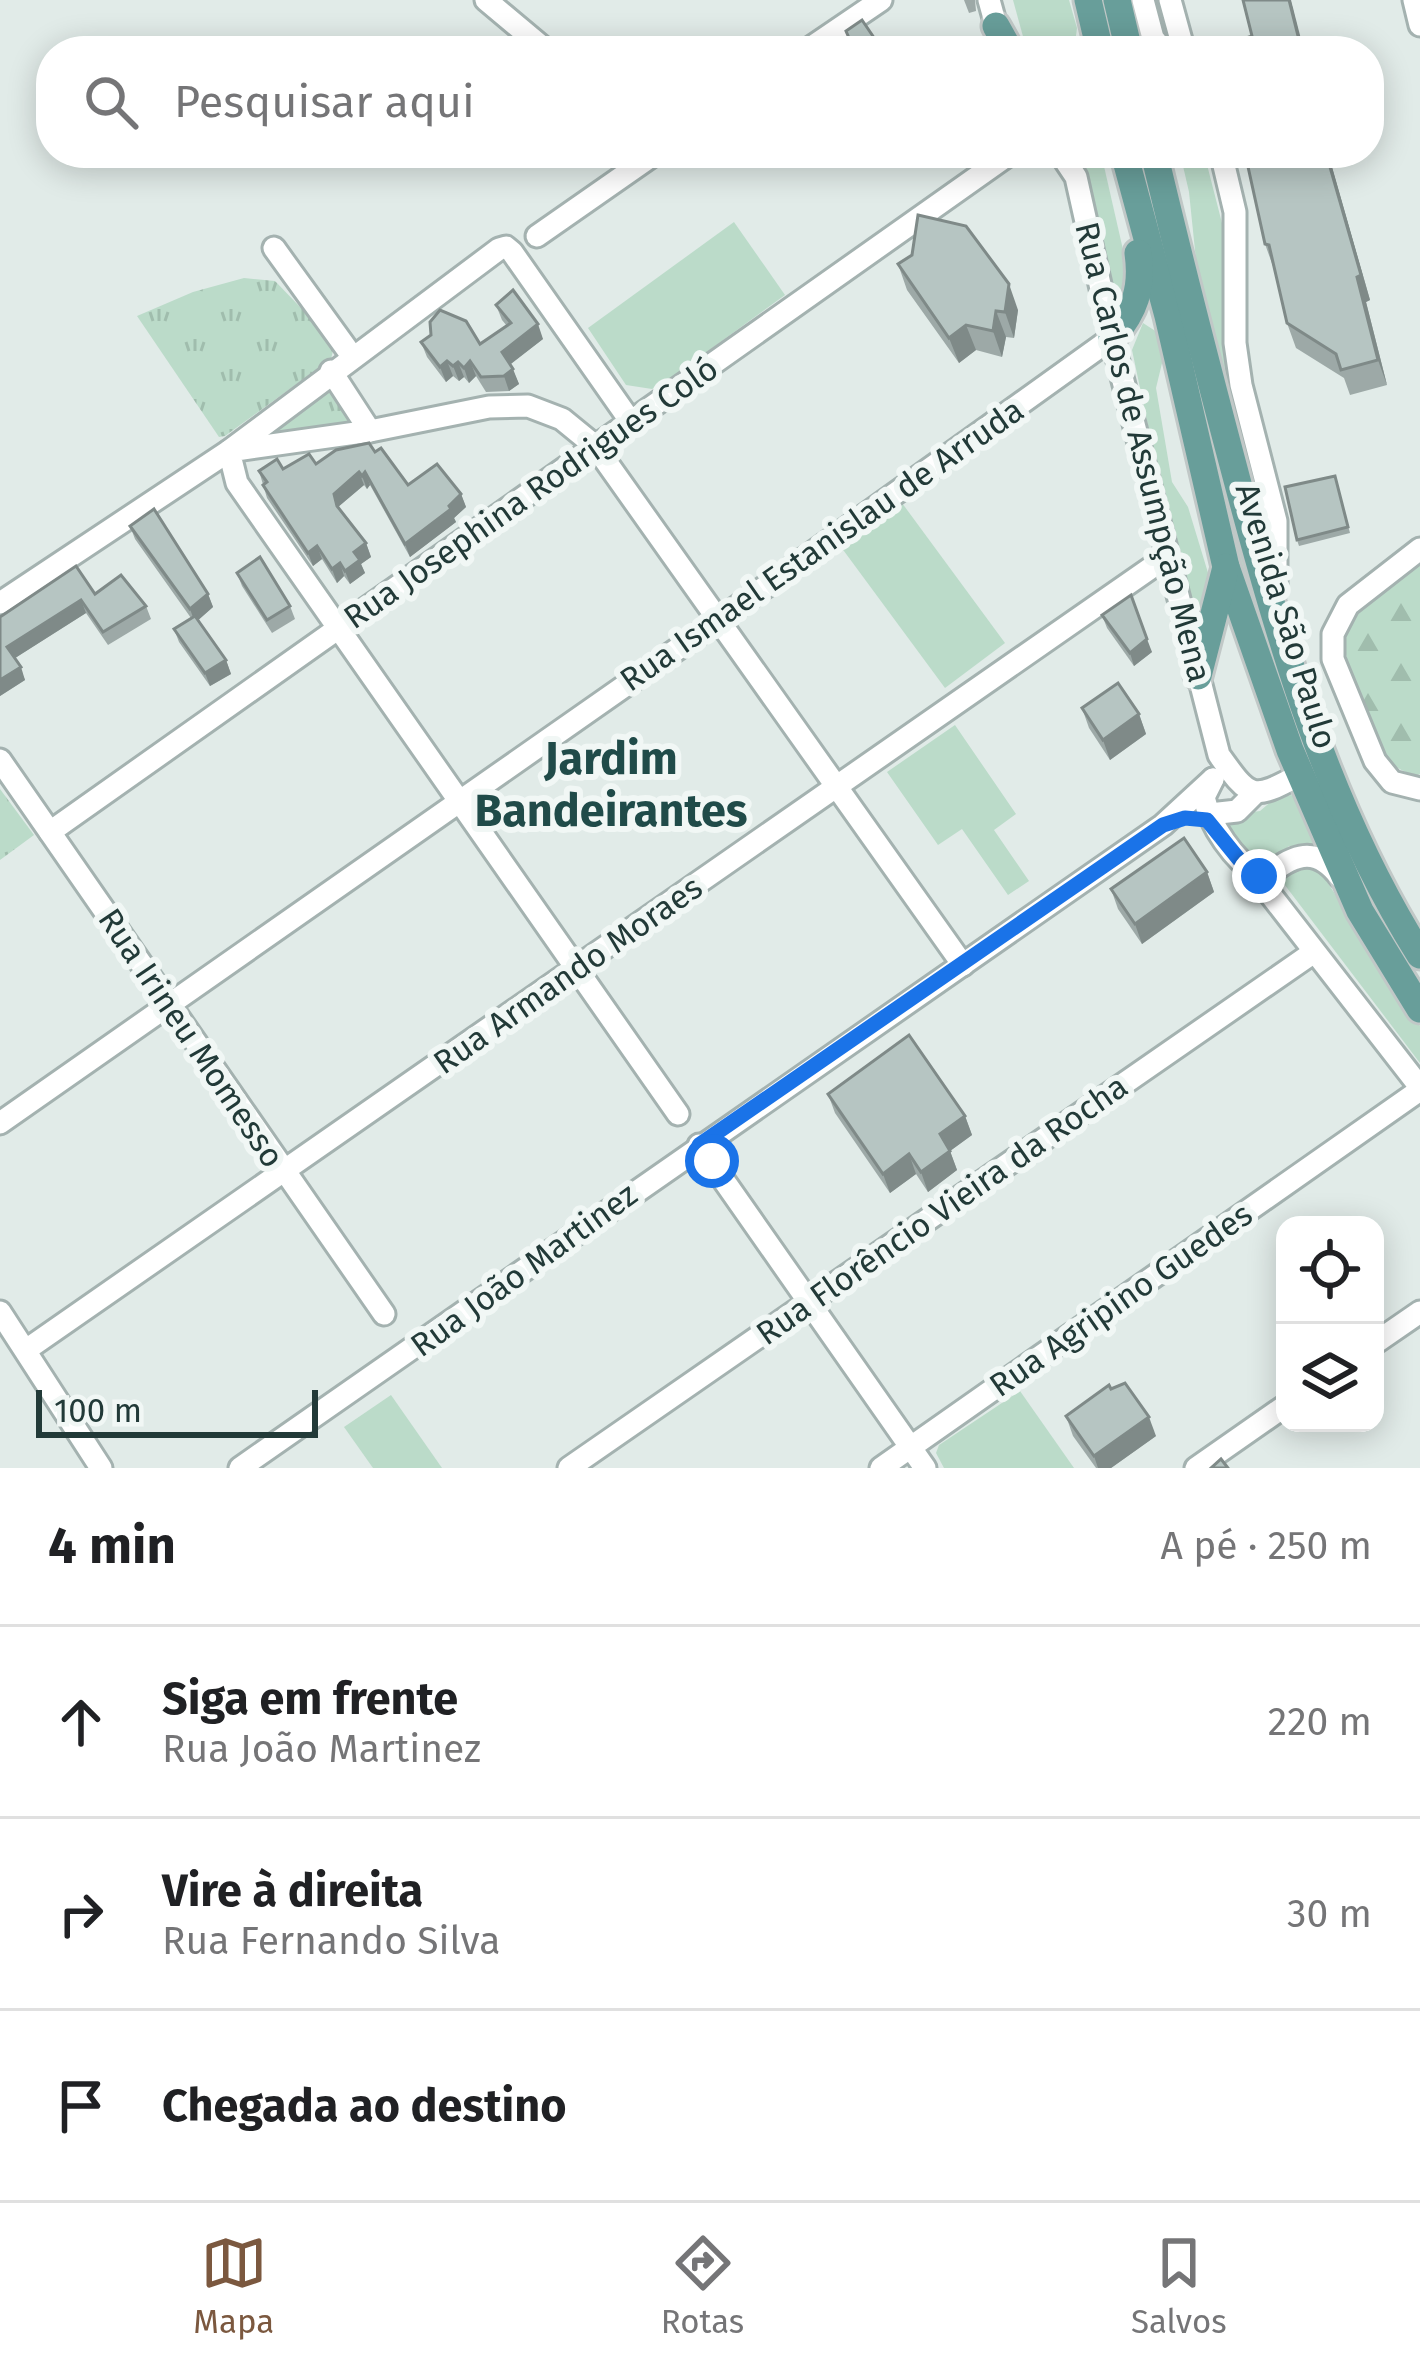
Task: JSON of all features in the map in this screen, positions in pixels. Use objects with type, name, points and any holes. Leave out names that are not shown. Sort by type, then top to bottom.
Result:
[{"type":"main road","points":[[1088,0],[1093,36]]},
{"type":"main road","points":[[1117,0],[1125,36]]},
{"type":"main road","points":[[1112,338],[1128,320],[1141,278],[1126,168]]},
{"type":"main road","name":"Avenida São Paulo","points":[[1127,168],[1168,316],[1226,567],[1299,776],[1360,911],[1420,1009]]},
{"type":"main road","name":"Avenida São Paulo","points":[[1158,168],[1267,596],[1316,740],[1374,871],[1420,955]]},
{"type":"main road","points":[[1198,676],[1226,567]]},
{"type":"main road","points":[[1299,776],[1312,761],[1316,740]]},
{"type":"street","points":[[486,0],[529,36]]},
{"type":"street","points":[[828,36],[881,0]]},
{"type":"street","points":[[1143,0],[1152,36]]},
{"type":"street","points":[[1170,0],[1180,36]]},
{"type":"street","points":[[1184,0],[1192,36]]},
{"type":"street","points":[[1414,0],[1420,25]]},
{"type":"street","points":[[537,236],[634,168]]},
{"type":"street","name":"Rua Josephina Rodrigues Coló","points":[[50,832],[990,168]]},
{"type":"street","name":"Rua Carlos de Assumpção Mena","points":[[1070,168],[1076,177],[1112,338],[1219,755]]},
{"type":"street","points":[[1222,168],[1235,212],[1235,344],[1240,385],[1276,521],[1274,584],[1289,662]]},
{"type":"street","points":[[0,603],[229,451],[331,371],[506,247],[631,422]]},
{"type":"street","points":[[274,248],[352,356]]},
{"type":"street","name":"Rua Ismael Estanislau de Arruda","points":[[0,1123],[719,620],[1112,338]]},
{"type":"street","points":[[331,371],[370,431]]},
{"type":"street","points":[[229,451],[370,431],[489,407],[527,406],[562,419],[595,446],[964,964]]},
{"type":"street","points":[[229,451],[237,483],[677,1114]]},
{"type":"street","points":[[1418,789],[1392,782],[1376,761],[1333,659],[1333,634],[1348,605],[1420,549]]},
{"type":"street","name":"Rua Armando Moraes","points":[[26,1350],[1168,556]]},
{"type":"street","points":[[1219,755],[1244,790],[1254,794]]},
{"type":"street","points":[[1219,755],[1211,804],[1246,868],[1270,883],[1314,952],[1420,1089]]},
{"type":"street","name":"Rua Irineu Momesso","points":[[0,760],[384,1314]]},
{"type":"street","points":[[1211,804],[1237,811],[1254,794],[1299,776]]},
{"type":"street","points":[[1163,825],[1195,818],[1211,804]]},
{"type":"street","name":"Rua João Martinez","points":[[239,1468],[1163,825],[1211,804]]},
{"type":"street","points":[[1270,883],[1291,857],[1318,856],[1332,866],[1360,911]]},
{"type":"street","name":"Rua Florêncio Vieira da Rocha","points":[[569,1468],[1314,952]]},
{"type":"street","name":"Rua Agripino Guedes","points":[[881,1468],[1420,1089]]},
{"type":"street","points":[[699,1145],[925,1468]]},
{"type":"street","points":[[0,1312],[101,1468]]},
{"type":"street","points":[[1384,1337],[1420,1312]]},
{"type":"street","points":[[1196,1468],[1276,1412]]},
{"type":"green space","points":[[1013,0],[1069,0],[1076,36],[1023,36]]},
{"type":"green space","points":[[1076,168],[1104,168],[1129,276],[1118,310]]},
{"type":"green space","points":[[1138,168],[1148,168],[1255,601],[1305,739],[1302,745],[1245,604]]},
{"type":"green space","points":[[1183,168],[1208,168],[1223,227],[1229,381],[1269,540],[1264,543],[1199,289]]},
{"type":"green space","points":[[734,222],[785,295],[667,381],[652,389],[626,385],[588,328]]},
{"type":"green space","points":[[244,278],[275,281],[333,351],[331,359],[219,437],[137,316],[193,292]]},
{"type":"green space","points":[[1143,323],[1160,334],[1163,359],[1156,388],[1172,482],[1188,507],[1209,576],[1199,612],[1187,610],[1132,350]]},
{"type":"green space","points":[[327,376],[362,429],[284,440],[272,422]]},
{"type":"green space","points":[[902,503],[1005,643],[945,688],[841,547]]},
{"type":"green space","points":[[1420,561],[1420,774],[1415,776],[1389,762],[1373,738],[1350,672],[1344,630],[1365,599]]},
{"type":"green space","points":[[955,725],[1016,814],[994,830],[1029,881],[1008,895],[962,829],[938,845],[887,772]]},
{"type":"green space","points":[[0,789],[34,835],[0,860]]},
{"type":"green space","points":[[1298,798],[1323,847],[1289,846],[1273,862],[1258,867],[1227,831],[1224,816],[1260,811],[1274,799]]},
{"type":"green space","points":[[1317,866],[1420,1026],[1420,1063],[1278,876],[1286,868]]},
{"type":"green space","points":[[1020,1391],[1074,1468],[944,1468],[936,1453],[939,1445]]},
{"type":"green space","points":[[391,1395],[442,1468],[373,1468],[344,1427]]},
{"type":"building","points":[[1243,0],[1289,0],[1298,36],[1252,36]]},
{"type":"building","points":[[862,20],[873,36],[848,36],[846,31]]},
{"type":"building","points":[[1248,168],[1330,168],[1361,275],[1357,277],[1378,360],[1341,370],[1336,354],[1287,323]]},
{"type":"building","points":[[918,215],[966,226],[1009,284],[1005,312],[996,311],[993,331],[966,325],[949,338],[898,264],[912,255]]},
{"type":"building","points":[[513,290],[538,324],[502,352],[513,369],[504,376],[481,377],[470,361],[464,368],[447,361],[440,367],[421,342],[431,335],[430,322],[440,310],[466,321],[480,344],[511,323],[496,305]]},
{"type":"building","points":[[369,443],[375,452],[381,448],[408,485],[437,464],[461,494],[451,509],[405,544],[365,472],[362,476],[359,472],[334,494],[337,506],[366,543],[354,552],[360,560],[345,571],[340,563],[332,569],[317,546],[308,553],[263,485],[267,482],[259,471],[277,459],[283,469],[309,454],[316,464],[336,450]]},
{"type":"building","points":[[1335,476],[1348,527],[1297,540],[1285,487]]},
{"type":"building","points":[[154,509],[208,594],[190,609],[130,526]]},
{"type":"building","points":[[260,557],[290,606],[267,620],[237,573]]},
{"type":"building","points":[[76,566],[95,594],[121,575],[146,606],[103,632],[81,600],[7,647],[21,667],[0,680],[0,617]]},
{"type":"building","points":[[1131,595],[1147,639],[1130,653],[1102,615]]},
{"type":"building","points":[[195,616],[226,660],[205,673],[174,629]]},
{"type":"building","points":[[1118,683],[1139,714],[1103,740],[1082,708]]},
{"type":"building","points":[[1184,838],[1207,872],[1135,924],[1111,889]]},
{"type":"building","points":[[909,1035],[965,1116],[940,1134],[950,1151],[921,1172],[909,1154],[883,1174],[828,1094]]},
{"type":"building","points":[[1125,1383],[1149,1417],[1094,1456],[1066,1416],[1109,1385],[1111,1389]]},
{"type":"district","name":"Jardim Bandeirantes","points":[[611,785]]},
{"type":"route","points":[[712,1161],[699,1145],[1163,825],[1185,818],[1207,820],[1246,868],[1259,876]]}]
